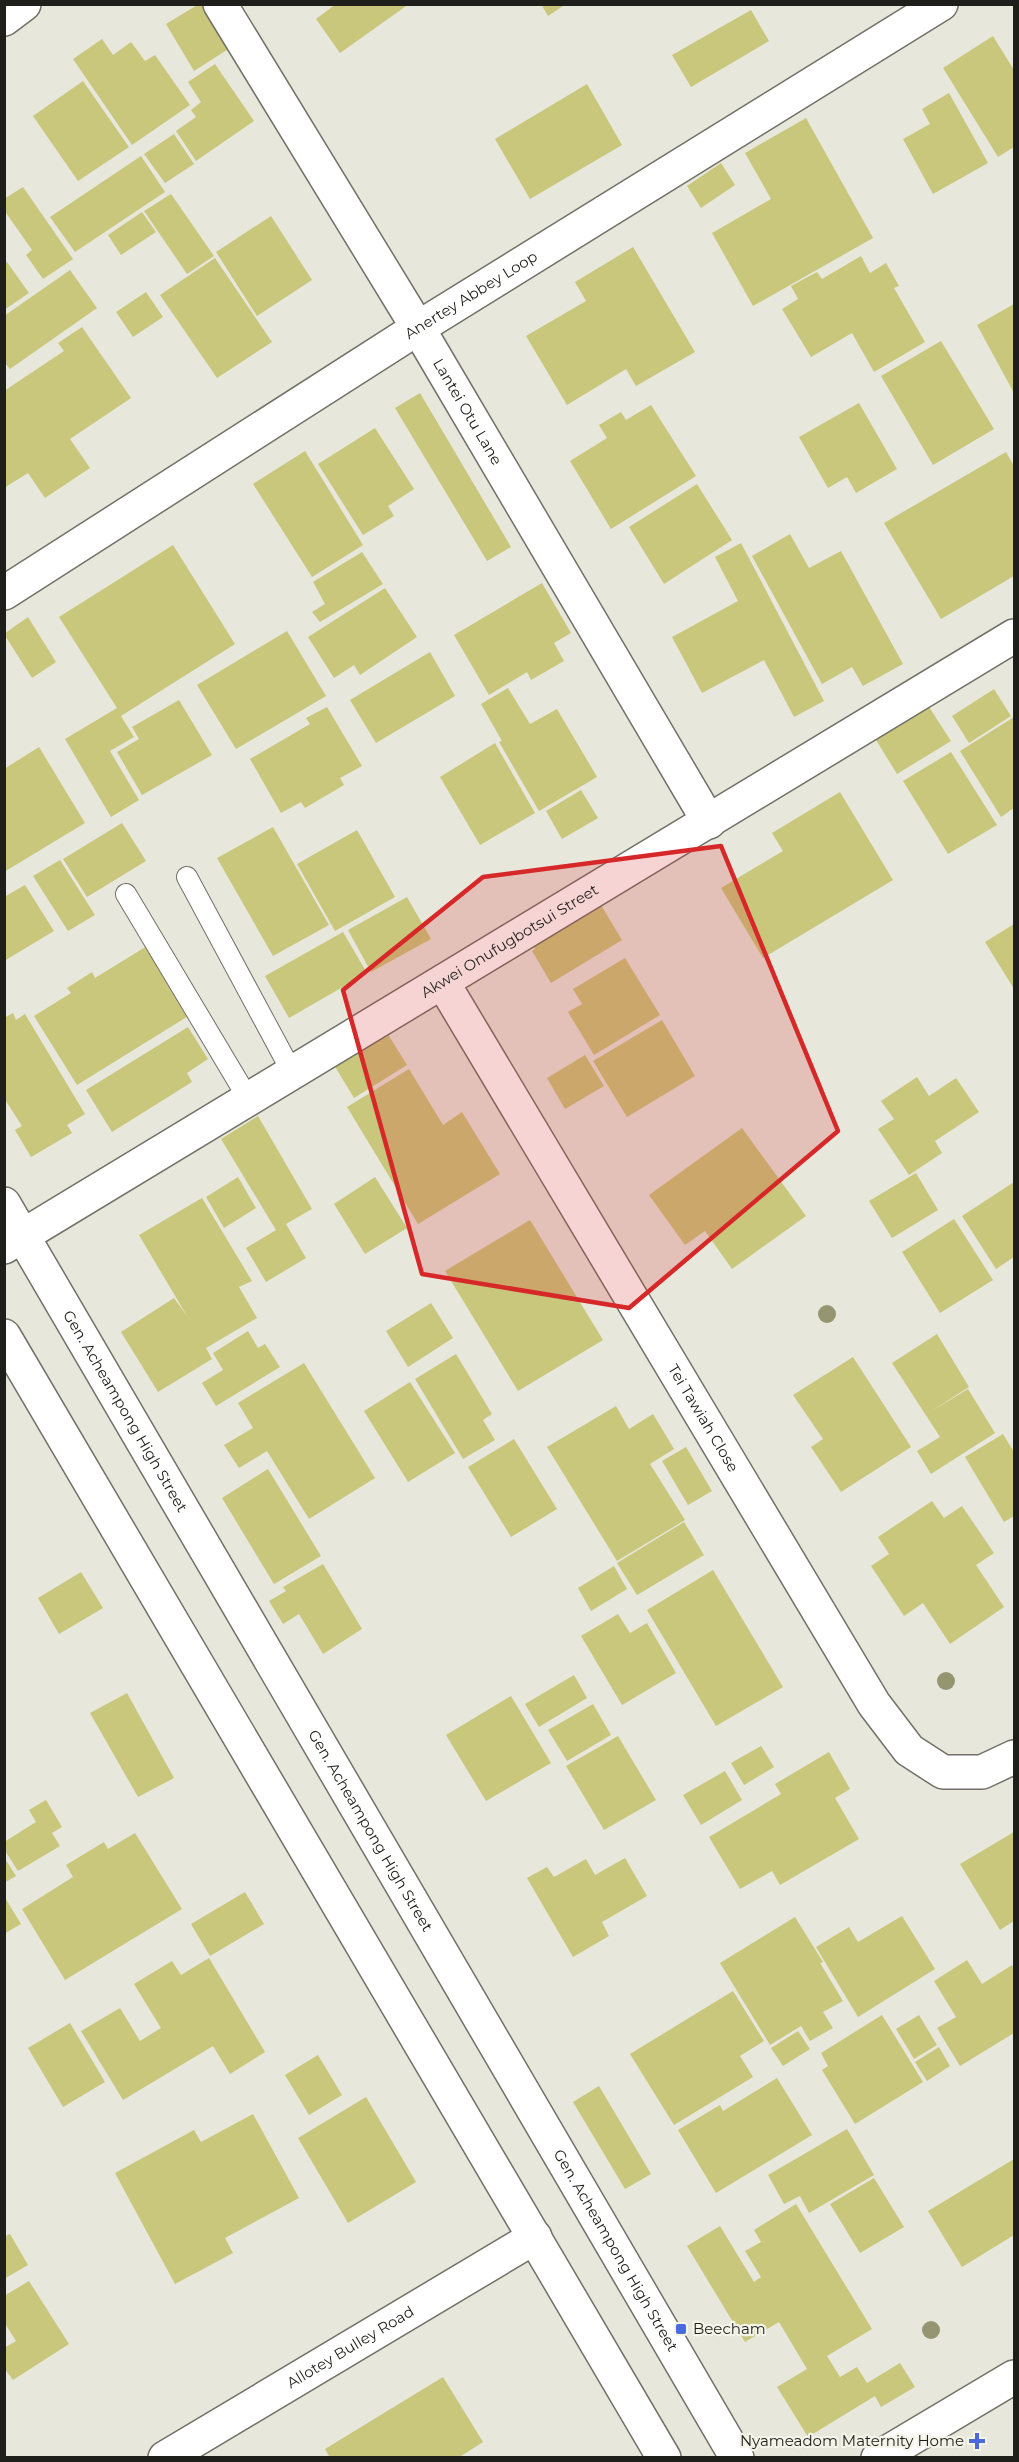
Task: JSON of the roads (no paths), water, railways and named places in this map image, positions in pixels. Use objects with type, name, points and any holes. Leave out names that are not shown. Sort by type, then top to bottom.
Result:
[{"type":"street","points":[[4,19],[24,4]]},
{"type":"street","name":"Lantei Otu Lane","points":[[220,4],[418,328],[709,822]]},
{"type":"street","name":"Anertey Abbey Loop","points":[[4,593],[418,328],[941,4]]},
{"type":"street","name":"Akwei Onufugbotsui Street","points":[[14,1242],[1014,636]]},
{"type":"street","name":"Tei Tawiah Close","points":[[443,983],[881,1713],[909,1750],[943,1772],[982,1772],[1014,1757]]},
{"type":"street","name":"Gen. Acheampong High Street","points":[[4,1204],[14,1242],[736,2457]]},
{"type":"street","points":[[4,1335],[13,1368],[535,2237],[664,2457]]},
{"type":"street","name":"Allotey Bulley Road","points":[[165,2457],[535,2237]]},
{"type":"street","points":[[878,2457],[1014,2377]]},
{"type":"lane","points":[[187,877],[293,1074]]},
{"type":"lane","points":[[126,894],[249,1100]]},
{"type":"place","name":"Beecham","points":[[681,2329]]},
{"type":"place","name":"Nyameadom Maternity Home","points":[[977,2441]]}]
